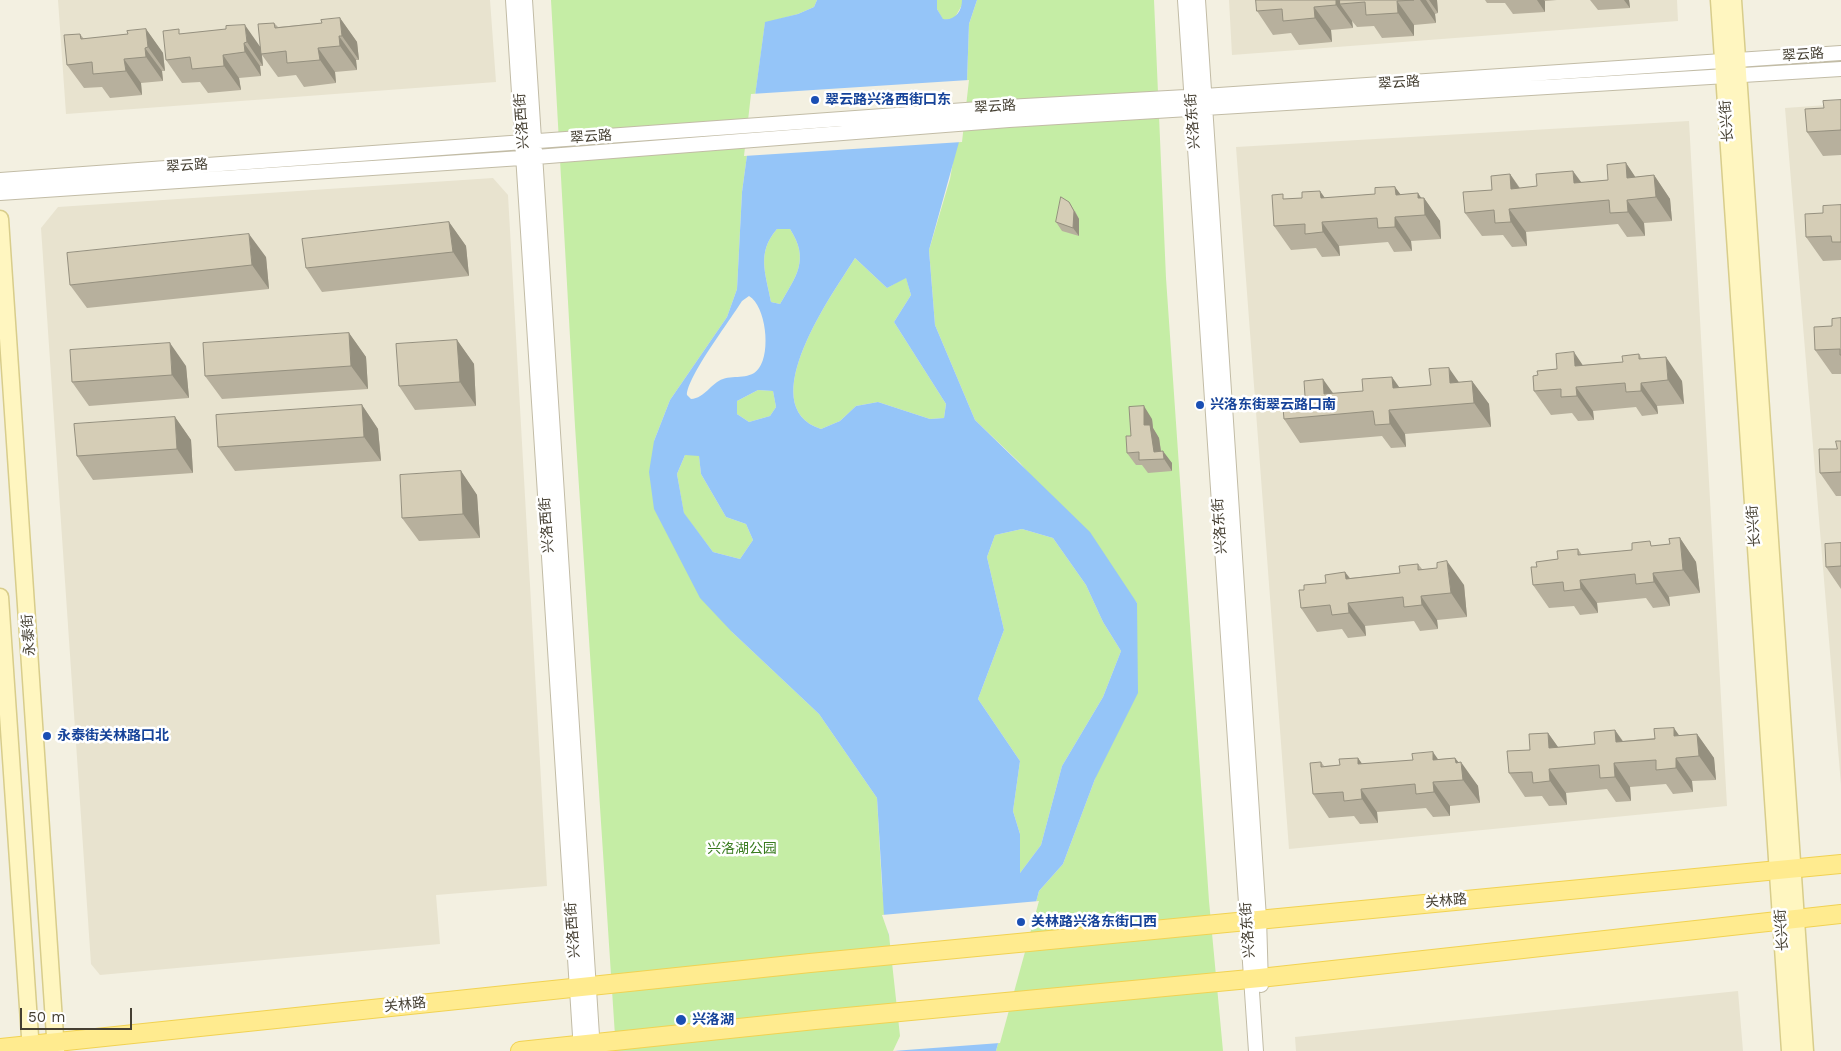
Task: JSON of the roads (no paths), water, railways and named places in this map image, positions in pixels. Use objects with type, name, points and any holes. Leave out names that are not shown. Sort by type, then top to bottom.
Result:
[{"type":"main road","name":"长兴街","points":[[1719,0],[1730,60],[1784,869],[1805,1051]]},
{"type":"main road","name":"长兴街","points":[[1730,60],[1734,0]]},
{"type":"main road","name":"永泰街","points":[[0,219],[56,1047]]},
{"type":"main road","name":"永泰街","points":[[0,597],[30,1048]]},
{"type":"main road","name":"关林路","points":[[0,1048],[56,1047],[582,986],[1253,919],[1841,864]]},
{"type":"main road","points":[[520,1051],[586,1048],[815,1020],[1256,978],[1841,914]]},
{"type":"main road","name":"长兴街","points":[[1789,920],[1790,1051]]},
{"type":"street","name":"兴洛西街","points":[[513,0],[529,141]]},
{"type":"street","name":"兴洛西街","points":[[525,0],[529,141],[586,1048]]},
{"type":"street","name":"兴洛东街","points":[[1185,0],[1198,103],[1253,919],[1256,978],[1256,1051]]},
{"type":"street","name":"兴洛东街","points":[[1198,0],[1198,103]]},
{"type":"street","name":"翠云路","points":[[1198,103],[1841,52]]},
{"type":"street","name":"翠云路","points":[[0,180],[728,126],[1841,69]]},
{"type":"street","name":"翠云路","points":[[0,192],[530,158],[730,141],[1008,113]]},
{"type":"street","name":"兴洛东街","points":[[1256,978],[1265,1051]]},
{"type":"water","points":[[817,0],[937,0],[937,9],[943,19],[951,19],[959,12],[962,0],[977,0],[969,24],[967,81],[959,142],[929,250],[935,325],[975,420],[1090,532],[1137,603],[1138,693],[1095,779],[1063,864],[1039,891],[996,1051],[896,1051],[902,1037],[893,951],[884,916],[877,798],[819,714],[732,632],[700,598],[654,509],[649,472],[654,441],[670,400],[727,317],[737,289],[742,192],[765,22],[798,14],[814,7]],"holes":[[[777,229],[790,229],[799,250],[798,268],[780,304],[771,302],[765,273],[766,247]],[[855,258],[887,288],[906,278],[911,295],[894,322],[946,404],[944,418],[930,419],[878,402],[856,406],[840,421],[821,429],[802,416],[794,397],[795,374],[804,348],[831,296]],[[749,296],[755,301],[763,319],[766,341],[763,361],[759,368],[752,374],[723,379],[700,396],[691,399],[687,395],[689,387],[710,348],[742,301]],[[758,390],[773,391],[776,407],[770,416],[749,422],[737,414],[737,401]],[[685,455],[699,456],[701,474],[726,517],[746,524],[753,540],[740,559],[713,552],[684,513],[677,474]],[[1022,529],[1053,538],[1086,585],[1103,622],[1121,651],[1103,697],[1062,766],[1041,845],[1020,873],[1020,834],[1013,811],[1020,761],[978,699],[1004,630],[987,557],[995,535]]]},
{"type":"place","name":"翠云路兴洛西街口东","points":[[815,100]]},
{"type":"place","name":"兴洛东街翠云路口南","points":[[1200,405]]},
{"type":"place","name":"永泰街关林路口北","points":[[47,736]]},
{"type":"place","name":"关林路兴洛东街口西","points":[[1021,922]]},
{"type":"place","name":"兴洛湖","points":[[681,1020]]},
{"type":"park label","name":"兴洛湖公园","points":[[742,849]]}]
